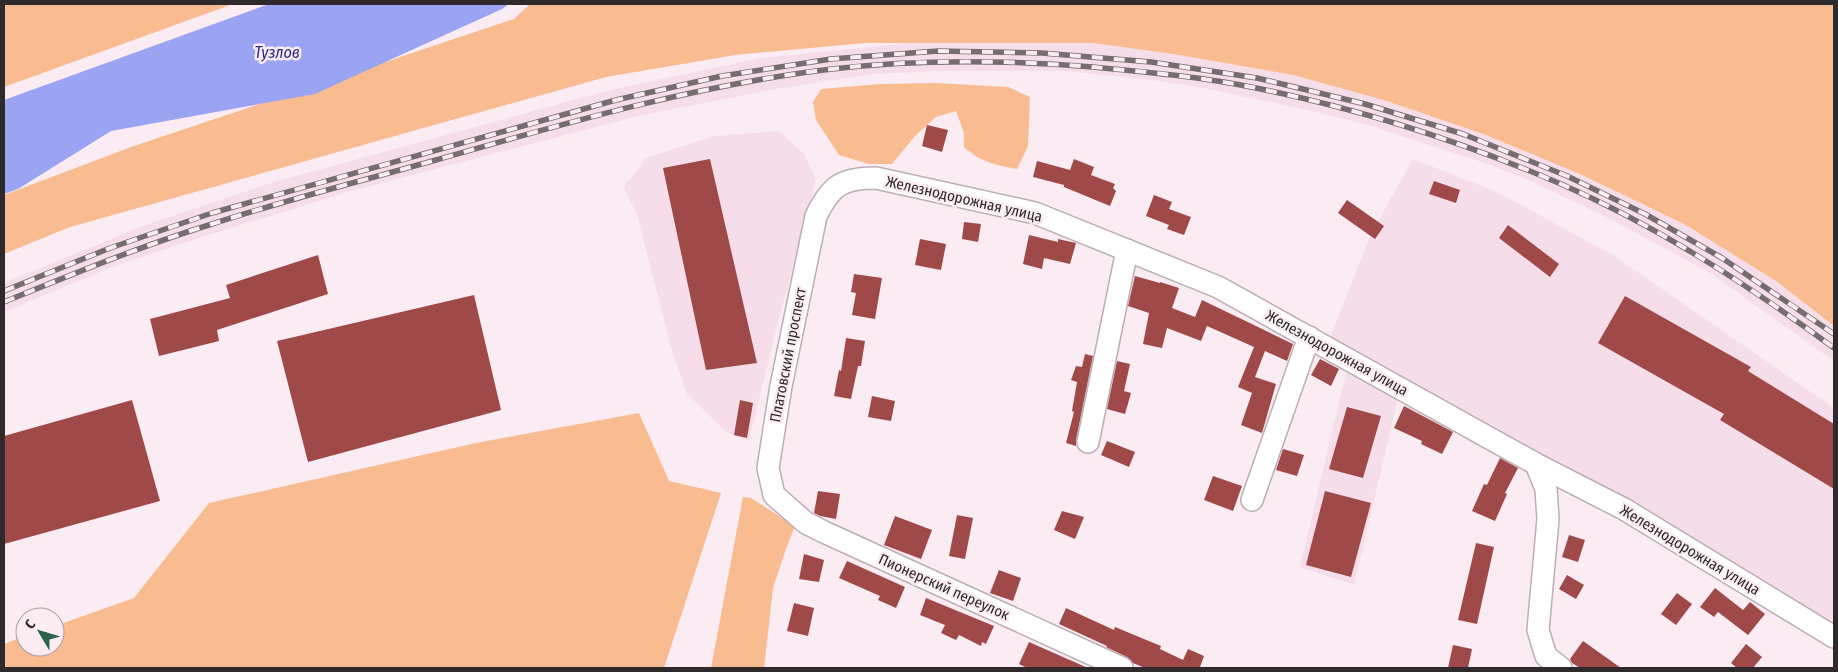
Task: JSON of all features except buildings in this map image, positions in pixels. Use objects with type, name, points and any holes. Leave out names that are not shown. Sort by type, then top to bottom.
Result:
[{"type":"street","name":"Железнодорожная улица","points":[[816,216],[824,199],[838,185],[855,178],[876,178],[1034,213],[1218,286],[1536,464],[1624,509],[1834,637]]},
{"type":"street","name":"Платовский проспект","points":[[774,495],[768,468],[781,386],[816,216]]},
{"type":"street","points":[[1088,442],[1126,250]]},
{"type":"street","points":[[1252,500],[1309,337]]},
{"type":"street","points":[[1536,464],[1546,489],[1548,519],[1538,630],[1546,656],[1558,666]]},
{"type":"street","name":"Пионерский переулок","points":[[774,495],[806,523],[824,532],[1122,668]]},
{"type":"shaded area","points":[[4,4],[233,4],[4,87]]},
{"type":"shaded area","points":[[530,4],[1834,4],[1834,326],[1776,281],[1684,224],[1582,175],[1486,135],[1387,101],[1293,75],[1173,54],[1093,43],[865,43],[735,55],[606,77],[70,227],[4,254],[4,195],[131,147],[514,19]]},
{"type":"shaded area","points":[[911,43],[1093,43],[1173,54],[1293,75],[1387,101],[1486,135],[1582,175],[1684,224],[1776,281],[1834,326],[1834,361],[1710,273],[1604,216],[1526,179],[1485,163],[1368,125],[1307,110],[1204,88],[1144,79],[1065,71],[940,71],[874,74],[775,89],[642,115],[351,191],[186,242],[110,268],[4,312],[4,283],[145,225],[274,182],[610,90],[761,58]]},
{"type":"shaded area","points":[[936,83],[1008,87],[1030,97],[1028,146],[1017,169],[982,159],[964,147],[964,133],[956,111],[936,117],[915,136],[892,164],[869,164],[839,155],[816,120],[813,102],[821,89],[881,84]]},
{"type":"shaded area","points":[[779,131],[805,155],[816,180],[749,441],[727,433],[687,394],[671,347],[637,215],[624,187],[646,158],[714,136]]},
{"type":"shaded area","points":[[1413,159],[1497,192],[1613,255],[1834,408],[1834,628],[1329,340],[1370,236],[1338,213],[1347,200],[1378,221]]},
{"type":"shaded area","points":[[1346,373],[1398,399],[1354,585],[1300,567]]},
{"type":"shaded area","points":[[639,413],[669,481],[721,493],[664,668],[4,668],[4,644],[15,640],[15,657],[65,657],[65,622],[134,598],[209,503],[476,443]]},
{"type":"shaded area","points":[[743,497],[751,498],[795,526],[773,588],[764,668],[711,668]]},
{"type":"water","name":"Тузлов","points":[[269,4],[509,4],[502,9],[315,94],[111,131],[18,189],[4,194],[4,100]]},
{"type":"railway","points":[[4,291],[110,248],[212,213],[616,100],[722,76],[831,59],[938,51],[1042,53],[1151,62],[1257,78],[1365,104],[1463,134],[1567,176],[1645,214],[1722,258],[1834,334]]},
{"type":"railway","points":[[4,302],[133,251],[240,215],[534,132],[632,107],[731,85],[832,69],[897,63],[995,62],[1093,67],[1175,75],[1236,84],[1295,96],[1411,128],[1487,154],[1561,184],[1633,219],[1702,258],[1834,348]]}]
